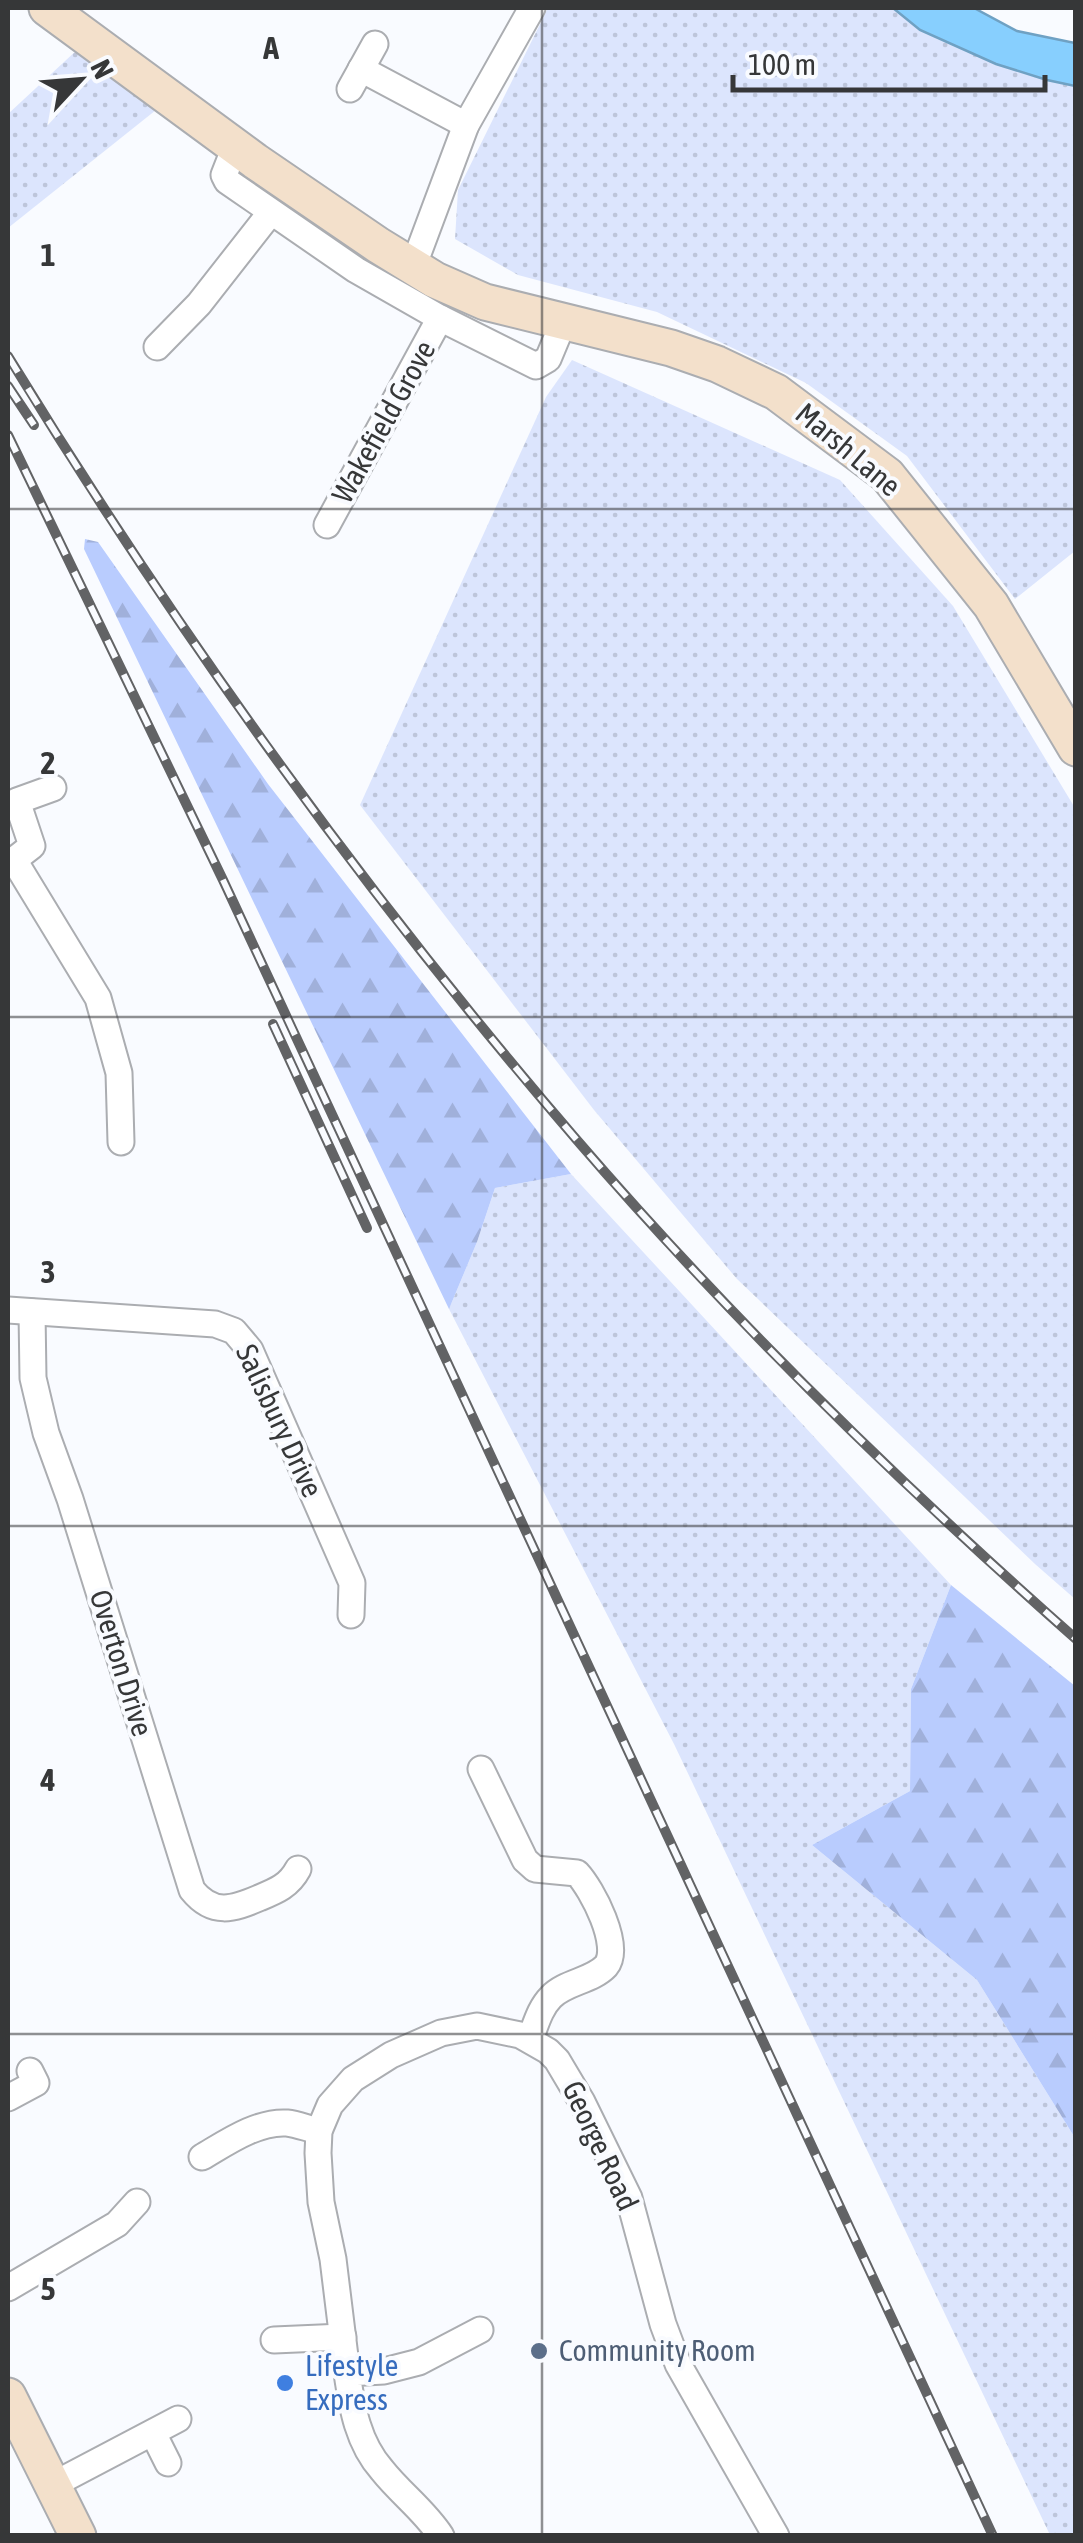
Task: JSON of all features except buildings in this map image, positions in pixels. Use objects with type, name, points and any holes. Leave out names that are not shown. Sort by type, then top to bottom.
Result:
[{"type":"main road","name":"Marsh Lane","points":[[47,8],[235,147],[413,267],[472,297],[671,348],[717,364],[776,392],[886,475],[937,535],[990,605],[1076,748]]},
{"type":"main road","points":[[8,2396],[78,2536]]},
{"type":"street","points":[[413,267],[466,125],[532,8]]},
{"type":"street","points":[[375,44],[356,79],[466,125]]},
{"type":"street","points":[[235,147],[224,175],[227,181],[356,270],[440,318],[536,366],[548,360],[562,323]]},
{"type":"street","points":[[158,347],[199,304],[270,212]]},
{"type":"street","name":"Wakefield Grove","points":[[327,525],[440,318]]},
{"type":"street","points":[[53,788],[17,801],[32,846],[11,860],[98,998],[119,1074],[121,1142]]},
{"type":"street","name":"Salisbury Drive","points":[[20,1311],[216,1324],[234,1331],[250,1350],[352,1583],[351,1615]]},
{"type":"street","name":"Overton Drive","points":[[20,1311],[46,1434],[70,1499],[192,1890],[208,1904],[234,1909],[278,1890],[291,1881],[298,1869]]},
{"type":"street","points":[[442,2536],[428,2516],[380,2469],[353,2416],[322,2202],[319,2131],[330,2105],[353,2079],[391,2055],[442,2032],[477,2026],[530,2039],[542,2008],[554,1994],[605,1967],[612,1954],[610,1937],[586,1883],[577,1873],[535,1870],[524,1860],[481,1770]]},
{"type":"street","name":"George Road","points":[[530,2039],[558,2060],[582,2102],[629,2198],[663,2324],[678,2364],[776,2536]]},
{"type":"street","points":[[8,2098],[36,2083],[30,2071]]},
{"type":"street","points":[[202,2157],[262,2127],[284,2123],[319,2131]]},
{"type":"street","points":[[8,2288],[117,2224],[137,2202]]},
{"type":"street","points":[[347,2373],[384,2371],[420,2362],[480,2330]]},
{"type":"street","points":[[274,2340],[343,2337]]},
{"type":"street","points":[[52,2483],[178,2419]]},
{"type":"street","points":[[153,2434],[168,2463]]},
{"type":"shaded area","points":[[548,8],[893,8],[920,30],[996,64],[1075,86],[1075,551],[1015,599],[907,456],[806,383],[657,312],[518,275],[455,239],[458,190]]},
{"type":"shaded area","points":[[893,8],[974,8],[1017,31],[1075,43],[1075,86],[996,64],[920,30]]},
{"type":"shaded area","points":[[78,49],[156,110],[8,228],[8,114]]},
{"type":"shaded area","points":[[572,360],[840,480],[953,606],[1075,808],[1075,1599],[737,1279],[594,1110],[360,805],[546,397]]},
{"type":"shaded area","points":[[571,1174],[951,1585],[911,1689],[910,1791],[812,1845],[977,1980],[1075,2138],[1075,2535],[1050,2535],[674,1744],[449,1309],[495,1188]]},
{"type":"green space","points":[[85,539],[98,542],[268,784],[571,1174],[495,1188],[449,1309],[84,549]]},
{"type":"green space","points":[[951,1585],[1075,1686],[1075,2138],[977,1980],[812,1845],[910,1791],[911,1689]]},
{"type":"railway","points":[[8,356],[138,560],[276,759],[498,1046],[634,1205],[755,1335],[945,1520],[1076,1639]]},
{"type":"railway","points":[[8,386],[34,425]]},
{"type":"railway","points":[[8,435],[223,880],[993,2536]]},
{"type":"railway","points":[[273,1024],[367,1228]]},
{"type":"place","name":"Community Room","points":[[539,2351]]},
{"type":"place","name":"Lifestyle Express","points":[[285,2383]]}]
